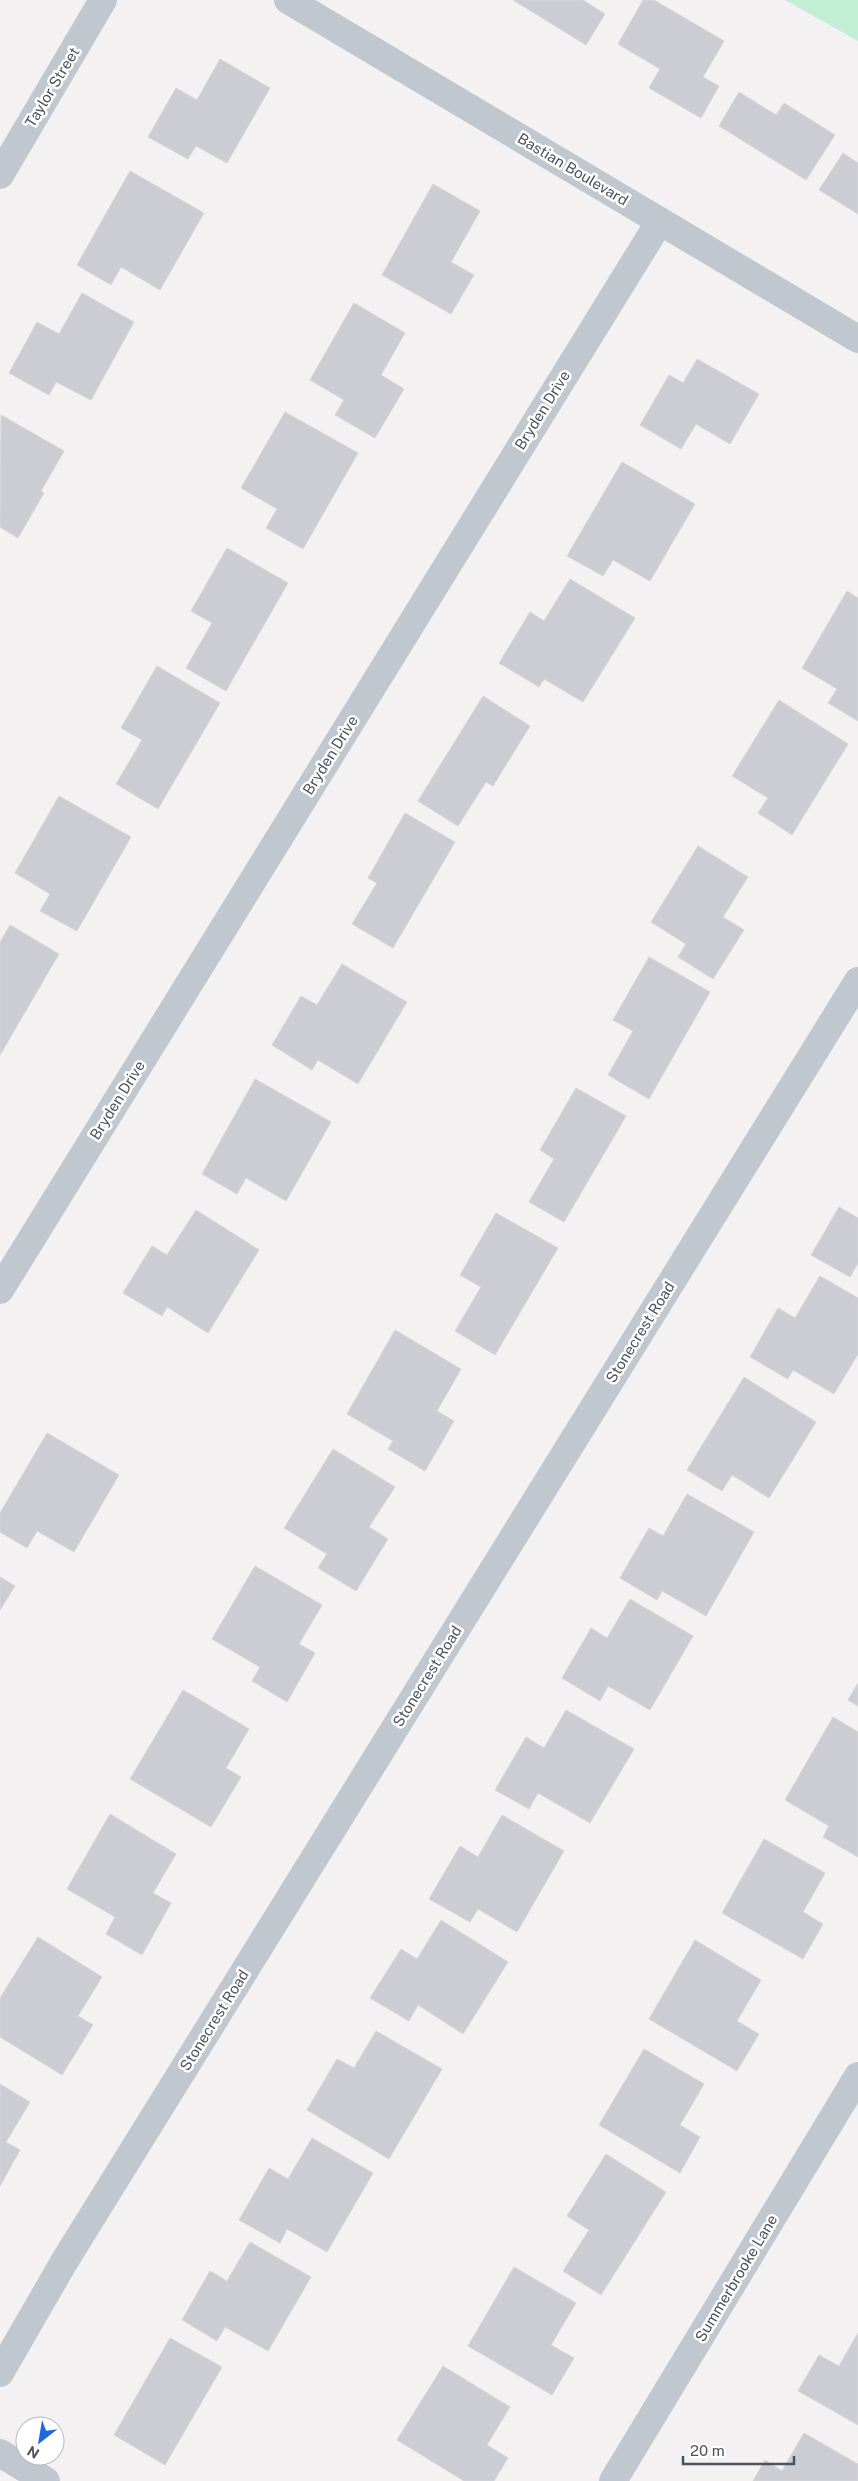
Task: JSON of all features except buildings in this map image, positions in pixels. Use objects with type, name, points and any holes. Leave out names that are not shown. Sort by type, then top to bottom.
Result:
[{"type":"street","name":"Taylor Street","points":[[0,175],[103,0]]},
{"type":"street","name":"Bastian Boulevard","points":[[288,0],[858,339]]},
{"type":"street","name":"Bryden Drive","points":[[0,1290],[660,220]]},
{"type":"street","name":"Stonecrest Road","points":[[0,2373],[64,2262],[858,980]]},
{"type":"street","name":"Summerbrooke Lane","points":[[614,2481],[858,2076]]},
{"type":"street","points":[[0,2453],[46,2481]]},
{"type":"green space","points":[[785,0],[858,0],[858,41]]}]
